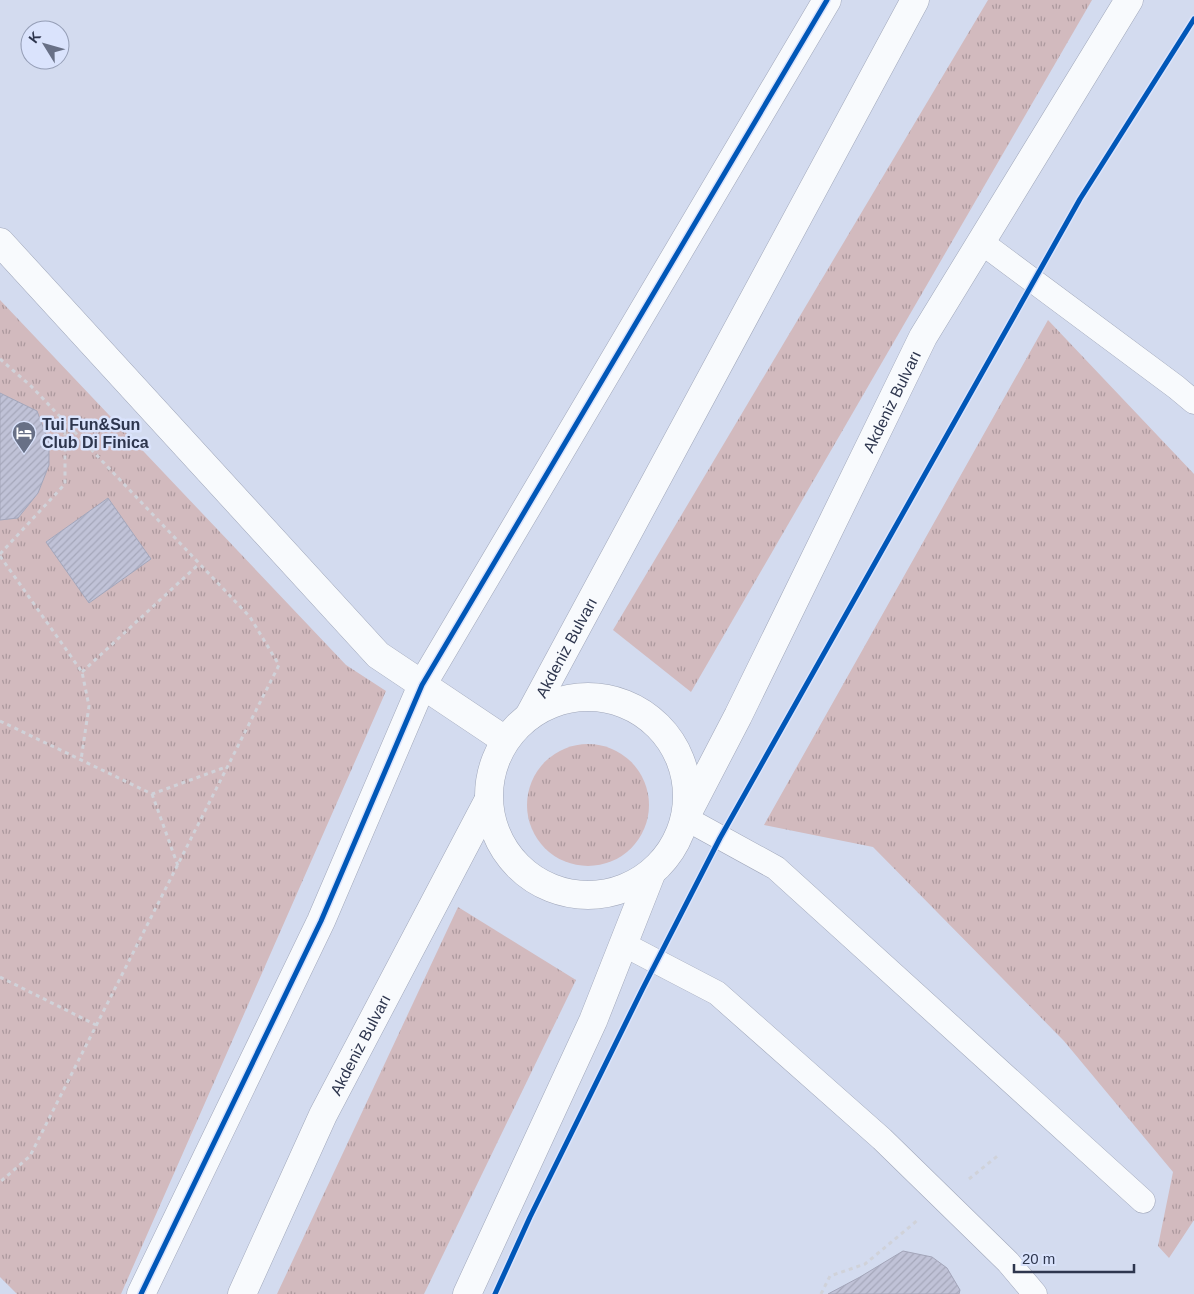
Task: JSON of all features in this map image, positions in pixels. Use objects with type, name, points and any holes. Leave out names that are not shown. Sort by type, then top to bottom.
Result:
[{"type":"main road","points":[[140,1294],[321,921],[422,685],[828,0]]},
{"type":"main road","name":"Akdeniz Bulvarı","points":[[529,716],[916,0]]},
{"type":"main road","name":"Akdeniz Bulvarı","points":[[685,818],[738,716],[923,337],[1128,0]]},
{"type":"main road","points":[[0,242],[378,655],[505,740]]},
{"type":"main road","points":[[595,696],[628,704],[657,723],[677,751],[687,784],[685,818],[672,850],[651,874],[624,890],[593,897],[562,893],[540,884],[509,859],[494,831],[488,801],[492,769],[505,740],[529,716],[560,700],[595,696]]},
{"type":"main road","name":"Akdeniz Bulvarı","points":[[242,1294],[324,1115],[488,801]]},
{"type":"main road","points":[[467,1294],[592,1021],[651,874]]},
{"type":"lane","points":[[982,242],[1194,402]]},
{"type":"lane","points":[[685,818],[776,868],[1143,1201]]},
{"type":"lane","points":[[623,944],[717,993],[882,1139],[1008,1262],[1035,1294]]},
{"type":"path","points":[[0,360],[31,386],[250,617],[279,665],[30,1156],[0,1182]]},
{"type":"path","points":[[65,423],[65,484],[0,555],[82,672],[89,706],[81,760]]},
{"type":"path","points":[[82,672],[199,564]]},
{"type":"path","points":[[0,721],[152,794],[178,866]]},
{"type":"path","points":[[152,794],[227,767]]},
{"type":"path","points":[[0,977],[96,1025]]},
{"type":"path","points":[[821,1294],[830,1276],[865,1264],[1000,1154]]},
{"type":"green space","points":[[988,0],[1092,0],[691,692],[613,630]]},
{"type":"green space","points":[[0,300],[346,665],[386,691],[121,1294],[17,1294],[0,1277],[0,520],[18,518],[38,493],[49,465],[49,443],[37,411],[0,393]],"holes":[[[108,498],[151,559],[89,603],[46,542]]]},
{"type":"green space","points":[[1048,320],[1194,474],[1194,1220],[1169,1258],[1158,1246],[1173,1172],[1064,1041],[873,847],[764,825]]},
{"type":"green space","points":[[588,744],[600,745],[611,749],[622,754],[631,762],[639,771],[644,782],[648,793],[648,817],[644,828],[639,839],[631,848],[622,856],[611,861],[600,865],[588,866],[576,865],[565,861],[554,856],[545,848],[537,839],[532,828],[528,817],[527,805],[528,793],[532,782],[537,771],[545,762],[554,754],[565,749],[576,745]]},
{"type":"green space","points":[[458,907],[576,980],[424,1294],[277,1294]]},
{"type":"building","name":"Tui Fun&Sun Club Di Finica","points":[[0,393],[37,411],[49,443],[49,465],[38,493],[18,518],[0,520]]},
{"type":"building","points":[[108,498],[151,559],[89,603],[46,542]]},
{"type":"building","points":[[903,1251],[932,1257],[947,1268],[960,1290],[959,1294],[828,1294],[860,1277]]},
{"type":"cycle path","points":[[141,1294],[321,921],[422,685],[827,0]]},
{"type":"cycle path","points":[[495,1294],[530,1217],[643,988],[720,838],[1080,199],[1194,19]]},
{"type":"place","name":"Tui Fun&Sun Club Di Finica","points":[[24,454]]}]
